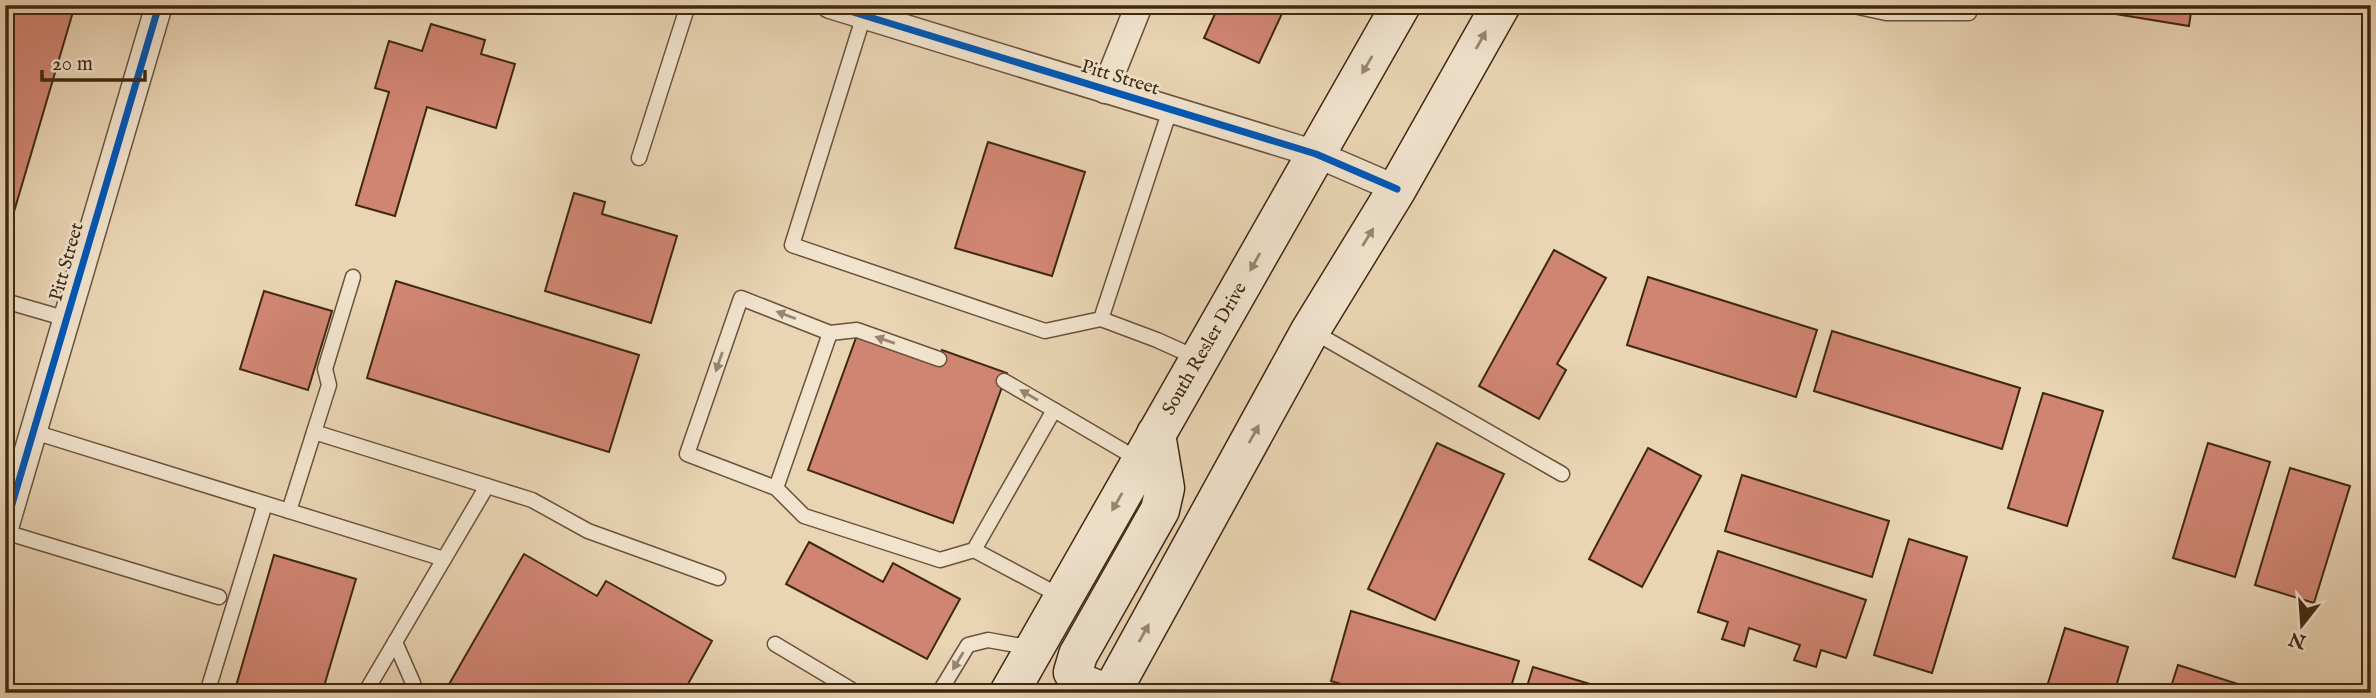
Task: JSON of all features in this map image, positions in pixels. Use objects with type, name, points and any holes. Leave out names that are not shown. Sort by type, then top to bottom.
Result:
[{"type":"main road","name":"South Resler Drive","points":[[1009,693],[1401,5]]},
{"type":"main road","points":[[1148,447],[1165,488],[1160,510],[1078,655],[1073,672],[1083,684],[1109,693],[1310,331],[1397,189],[1501,5]]},
{"type":"street","name":"Pitt Street","points":[[5,530],[159,5]]},
{"type":"street","name":"Pitt Street","points":[[830,5],[1316,154],[1397,189]]},
{"type":"street","points":[[1105,90],[1139,5]]},
{"type":"lane","points":[[639,158],[688,5]]},
{"type":"lane","points":[[1849,5],[1886,13],[1969,13]]},
{"type":"lane","points":[[864,15],[792,245],[1045,331],[1101,320],[1200,359]]},
{"type":"lane","points":[[1101,320],[1170,110]]},
{"type":"lane","points":[[289,511],[329,385],[325,369],[353,277]]},
{"type":"lane","points":[[939,359],[857,330],[830,333],[741,298],[687,454],[776,488],[804,516],[940,560],[974,550],[1054,410]]},
{"type":"lane","points":[[5,301],[67,319]]},
{"type":"lane","points":[[1310,331],[1562,474]]},
{"type":"lane","points":[[776,488],[830,333]]},
{"type":"lane","points":[[1004,381],[1054,410],[1148,447]]},
{"type":"lane","points":[[34,432],[444,559]]},
{"type":"lane","points":[[314,432],[532,500],[588,531],[718,578]]},
{"type":"lane","points":[[365,693],[486,486]]},
{"type":"lane","points":[[207,693],[265,504]]},
{"type":"lane","points":[[5,530],[219,597]]},
{"type":"lane","points":[[974,550],[1063,598]]},
{"type":"lane","points":[[939,693],[968,645],[988,640],[1034,648]]},
{"type":"lane","points":[[395,642],[413,683],[408,692]]},
{"type":"lane","points":[[775,644],[857,693]]},
{"type":"building","points":[[5,5],[75,5],[8,232],[5,231]]},
{"type":"building","points":[[1219,5],[1286,5],[1259,63],[1204,38]]},
{"type":"building","points":[[2111,5],[2192,5],[2189,26],[2109,13]]},
{"type":"building","points":[[431,24],[485,40],[481,54],[515,64],[496,128],[427,107],[395,216],[356,205],[389,92],[375,88],[389,41],[422,51]]},
{"type":"building","points":[[988,142],[1085,172],[1052,276],[955,248]]},
{"type":"building","points":[[574,193],[605,202],[602,214],[677,236],[651,323],[545,291]]},
{"type":"building","points":[[1554,250],[1606,278],[1557,364],[1566,370],[1539,419],[1479,386]]},
{"type":"building","points":[[1648,277],[1817,330],[1796,397],[1627,345]]},
{"type":"building","points":[[396,281],[639,355],[609,452],[367,378]]},
{"type":"building","points":[[264,291],[332,311],[308,390],[240,369]]},
{"type":"building","points":[[1832,331],[2020,388],[2002,449],[1814,391]]},
{"type":"building","points":[[857,335],[937,364],[942,350],[1007,373],[953,523],[808,470]]},
{"type":"building","points":[[2043,393],[2103,411],[2067,526],[2008,508]]},
{"type":"building","points":[[1437,443],[1504,474],[1435,620],[1368,589]]},
{"type":"building","points":[[2208,443],[2270,462],[2235,577],[2173,558]]},
{"type":"building","points":[[1648,448],[1701,476],[1642,587],[1589,559]]},
{"type":"building","points":[[2290,468],[2350,486],[2314,603],[2255,585]]},
{"type":"building","points":[[1742,475],[1889,521],[1872,577],[1725,531]]},
{"type":"building","points":[[1909,539],[1967,557],[1932,673],[1874,655]]},
{"type":"building","points":[[809,542],[883,582],[893,563],[960,599],[927,659],[786,584]]},
{"type":"building","points":[[1718,551],[1866,600],[1846,658],[1821,650],[1816,667],[1794,660],[1800,645],[1749,628],[1744,646],[1722,639],[1728,622],[1698,612]]},
{"type":"building","points":[[524,554],[597,596],[606,581],[712,641],[683,693],[444,693]]},
{"type":"building","points":[[274,555],[356,579],[322,693],[234,693]]},
{"type":"building","points":[[1351,611],[1519,661],[1509,693],[1370,693],[1331,681]]},
{"type":"building","points":[[2065,628],[2128,647],[2114,693],[2045,693]]},
{"type":"building","points":[[2178,665],[2263,692],[2263,693],[2169,693]]},
{"type":"building","points":[[1533,667],[1620,693],[1525,693]]},
{"type":"cycle path","points":[[5,528],[159,5]]},
{"type":"cycle path","points":[[830,5],[1316,154],[1397,189]]}]
